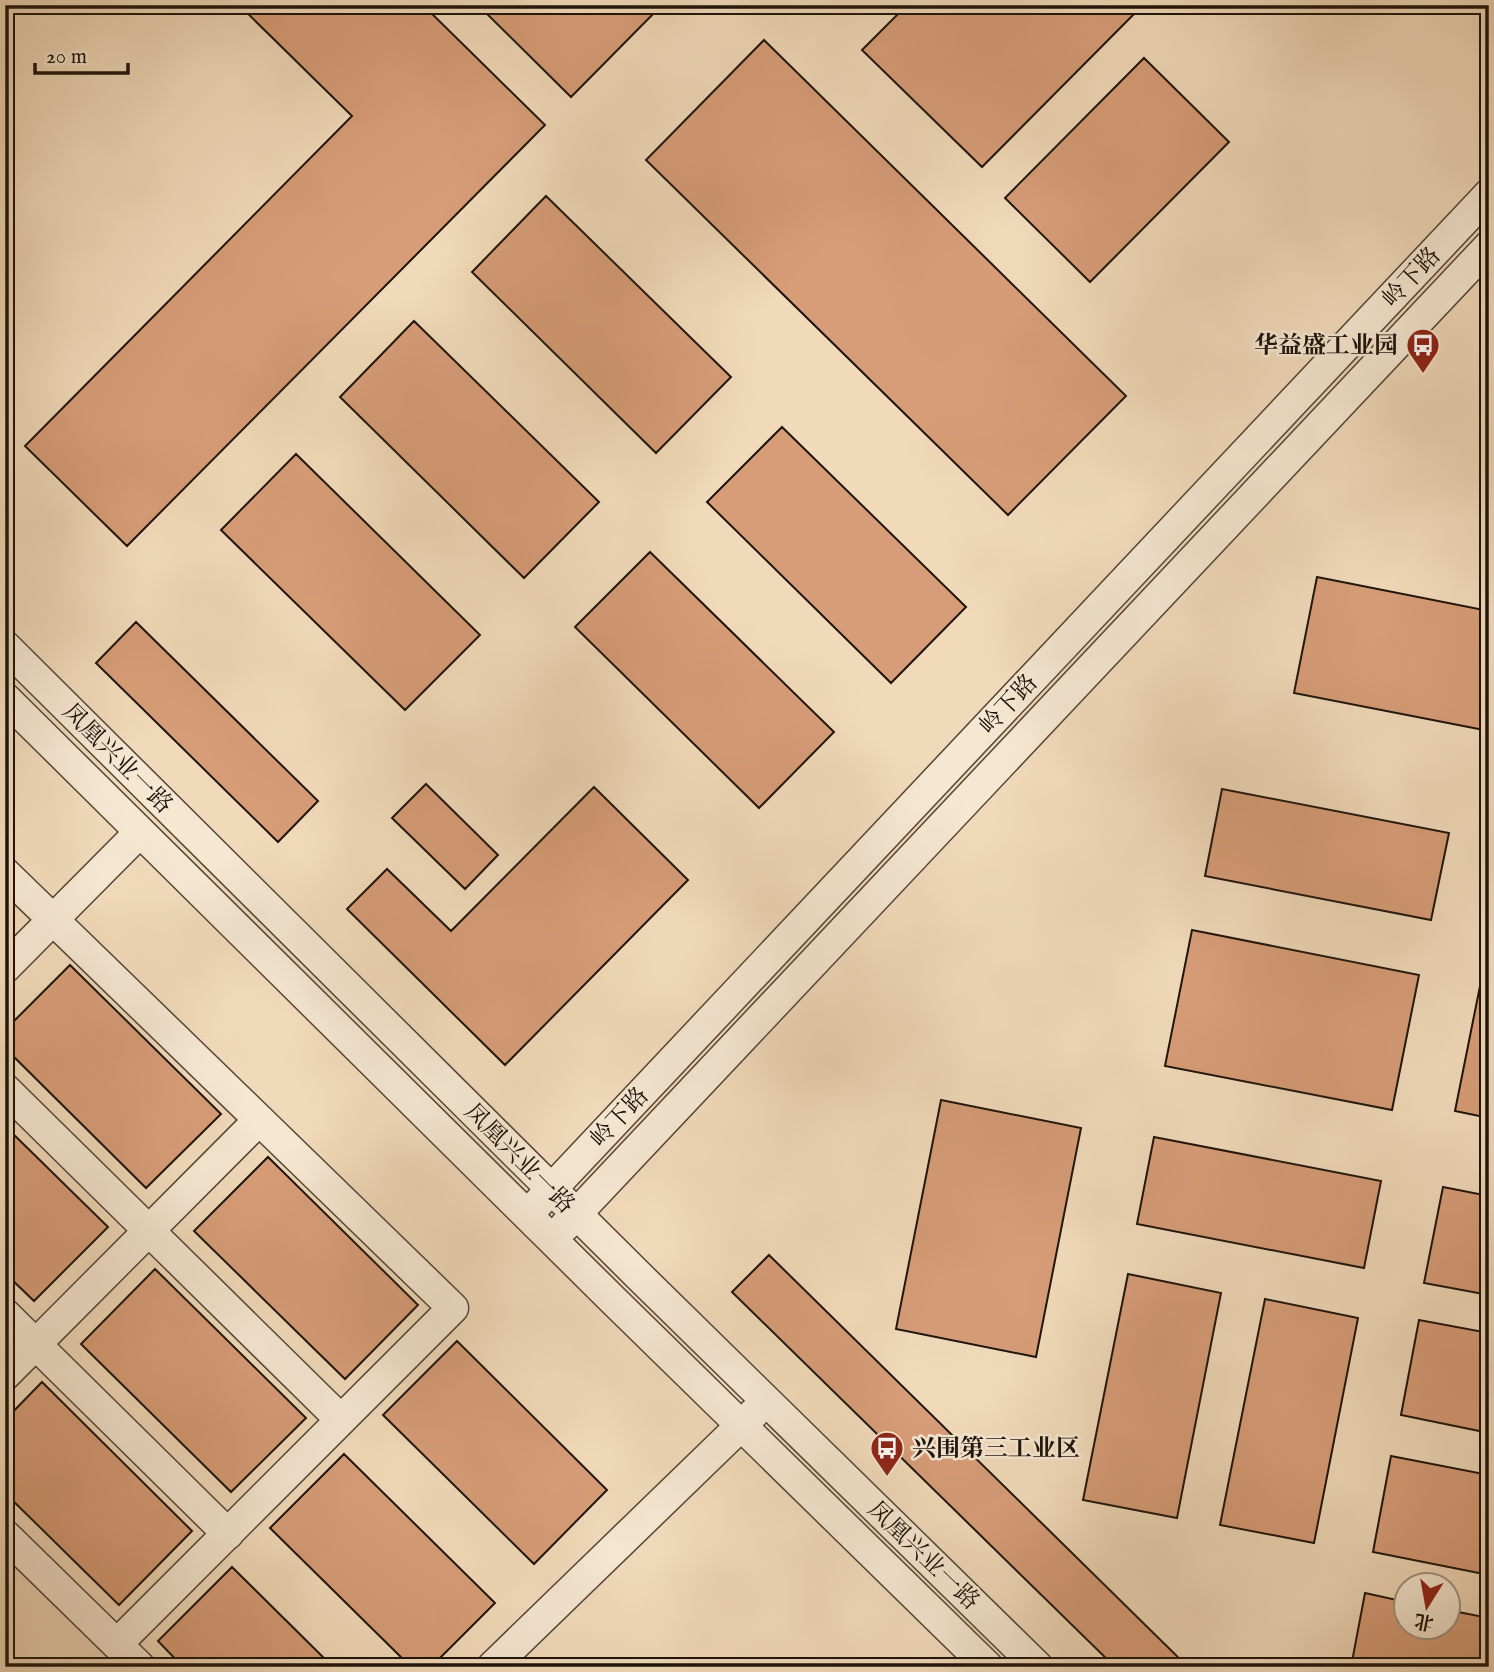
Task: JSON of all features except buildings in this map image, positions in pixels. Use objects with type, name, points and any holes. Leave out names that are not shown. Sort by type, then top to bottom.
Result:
[{"type":"street","name":"岭下路","points":[[527,1215],[1489,194]]},
{"type":"street","name":"岭下路","points":[[552,1240],[1489,246]]},
{"type":"street","name":"凤凰兴业一路","points":[[5,646],[1038,1667]]},
{"type":"street","name":"凤凰兴业一路","points":[[5,698],[988,1667]]},
{"type":"street","points":[[5,968],[140,832]]},
{"type":"street","points":[[5,873],[453,1307],[117,1644]]},
{"type":"street","points":[[5,1089],[341,1420]]},
{"type":"street","points":[[5,1375],[260,1120]]},
{"type":"street","points":[[5,1314],[228,1534]]},
{"type":"street","points":[[492,1667],[766,1400]]},
{"type":"street","points":[[5,1535],[140,1667]]},
{"type":"place","name":"华益盛工业园","points":[[1423,375]]},
{"type":"place","name":"兴围第三工业区","points":[[887,1478]]}]
